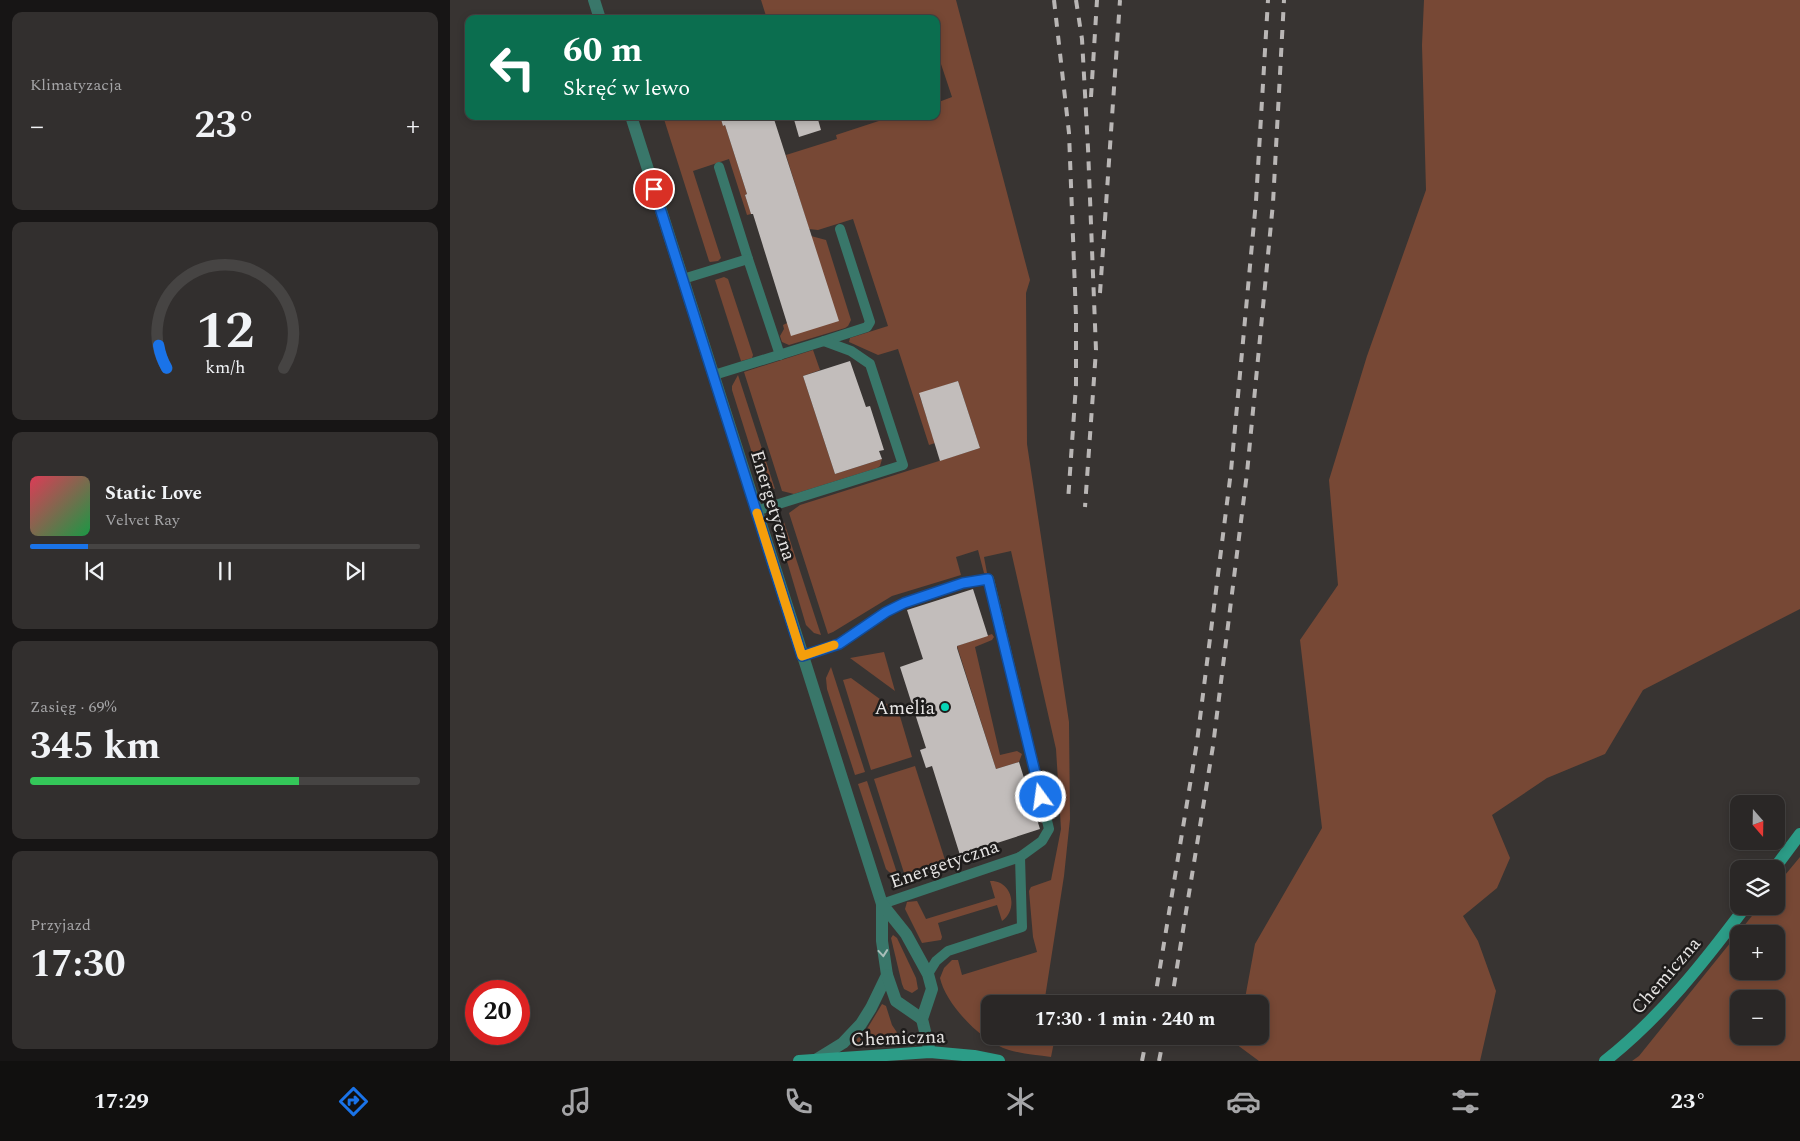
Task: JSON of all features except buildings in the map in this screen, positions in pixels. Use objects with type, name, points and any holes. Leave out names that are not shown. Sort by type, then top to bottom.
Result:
[{"type":"street","points":[[594,0],[599,15]]},
{"type":"street","name":"Energetyczna","points":[[632,120],[882,904],[882,941],[887,975],[896,1001],[922,1018],[932,989],[928,974],[906,934],[882,904]]},
{"type":"street","points":[[1781,860],[1800,834]]},
{"type":"street","name":"Chemiczna","points":[[1605,1061],[1628,1043],[1676,995],[1739,915]]},
{"type":"street","points":[[817,1060],[843,1042],[861,1024],[887,975]]},
{"type":"street","points":[[922,1018],[930,1052]]},
{"type":"street","name":"Chemiczna","points":[[799,1061],[930,1052],[974,1056],[999,1061]]},
{"type":"lane","points":[[719,167],[780,354]]},
{"type":"lane","points":[[714,375],[867,327],[870,322],[840,229]]},
{"type":"lane","points":[[683,279],[748,259]]},
{"type":"lane","points":[[756,511],[903,465],[870,364],[851,351],[824,341]]},
{"type":"lane","points":[[802,656],[839,644],[886,612],[904,603],[963,583],[988,579],[1049,829],[1042,841],[1020,857]]},
{"type":"lane","name":"Energetyczna","points":[[882,904],[1020,857],[1022,927],[954,948],[936,962],[928,974]]},
{"type":"shaded area","points":[[761,0],[956,0],[1030,280],[1026,293],[1027,444],[1069,722],[1070,819],[1064,876],[1045,995],[981,995],[981,1034],[957,1011],[940,978],[944,968],[952,960],[958,960],[962,975],[1037,952],[1033,937],[1029,891],[1031,887],[1051,880],[1061,829],[1056,749],[1011,551],[984,557],[987,573],[984,573],[978,550],[956,557],[961,575],[892,596],[828,634],[789,513],[800,505],[980,448],[958,381],[919,394],[935,443],[929,445],[898,349],[878,355],[849,342],[850,338],[888,326],[853,219],[818,230],[809,229],[786,155],[837,139],[836,135],[882,120],[940,120],[940,102],[952,97],[940,61],[940,15],[766,15]]},
{"type":"shaded area","points":[[1424,0],[1800,0],[1800,609],[1643,690],[1605,754],[1547,778],[1492,815],[1510,858],[1497,888],[1463,916],[1478,941],[1496,991],[1480,1061],[1259,1061],[1237,1045],[1269,1045],[1269,995],[1246,995],[1255,944],[1322,828],[1300,640],[1338,585],[1329,480],[1367,356],[1426,190],[1422,45]]},
{"type":"shaded area","points":[[664,120],[721,120],[723,126],[725,125],[747,194],[745,195],[751,214],[747,215],[729,159],[693,171],[721,258],[718,261],[709,261]]},
{"type":"shaded area","points":[[811,236],[826,240],[851,320],[845,328],[789,345],[782,342],[780,336],[784,329],[783,325],[787,323]]},
{"type":"shaded area","points":[[724,277],[728,279],[753,355],[752,358],[741,361],[715,280]]},
{"type":"shaded area","points":[[813,350],[820,370],[803,376],[835,474],[882,459],[880,466],[877,468],[794,494],[782,491],[744,372]]},
{"type":"shaded area","points":[[738,375],[775,489],[770,487],[759,475],[732,390]]},
{"type":"shaded area","points":[[784,522],[821,635],[814,633],[806,625],[781,541],[780,534]]},
{"type":"shaded area","points":[[992,634],[994,637],[992,640],[975,647],[1000,755],[1017,751],[1022,754],[1019,762],[996,769],[957,646]]},
{"type":"shaded area","points":[[884,652],[895,691],[850,658]]},
{"type":"shaded area","points":[[831,667],[865,772],[855,775],[827,689],[826,678]]},
{"type":"shaded area","points":[[851,678],[899,713],[912,757],[871,770],[843,680]]},
{"type":"shaded area","points":[[915,766],[946,863],[905,876],[874,779]]},
{"type":"shaded area","points":[[867,781],[898,876],[886,869],[858,784]]},
{"type":"shaded area","points":[[1800,857],[1800,1061],[1632,1061],[1639,1056],[1730,943],[1730,980],[1785,980],[1785,925],[1745,925],[1753,915],[1785,915],[1785,875]]},
{"type":"shaded area","points":[[990,881],[1004,885],[1011,896],[1010,910],[1002,921],[997,905],[938,923],[942,937],[941,940],[922,943],[905,909],[907,902],[917,901],[926,919],[995,898]]},
{"type":"shaded area","points":[[893,935],[897,938],[916,978],[918,989],[912,993],[904,989],[902,984],[891,938]]},
{"type":"shaded area","points":[[882,1004],[886,1006],[892,1025],[900,1040],[895,1043],[857,1045],[855,1041],[867,1029]]},
{"type":"shaded area","points":[[997,1045],[1053,1045],[1051,1057],[1009,1050]]},
{"type":"railway","points":[[1054,0],[1069,133],[1076,316],[1076,385],[1068,501]]},
{"type":"railway","points":[[1076,0],[1082,39],[1096,350],[1085,507]]},
{"type":"railway","points":[[1091,97],[1097,0]]},
{"type":"railway","points":[[1100,293],[1120,0]]},
{"type":"railway","points":[[1155,995],[1197,742],[1231,471],[1256,201],[1268,0]]},
{"type":"railway","points":[[1172,995],[1213,746],[1247,473],[1273,203],[1284,0]]},
{"type":"railway","points":[[1142,1061],[1145,1045]]},
{"type":"railway","points":[[1159,1061],[1162,1045]]},
{"type":"slow traffic","points":[[757,513],[802,656],[834,645]]},
{"type":"place","name":"Amelia","points":[[945,707]]},
{"type":"route","points":[[654,189],[802,656],[839,644],[886,612],[904,603],[963,583],[988,579],[1041,797]]}]
